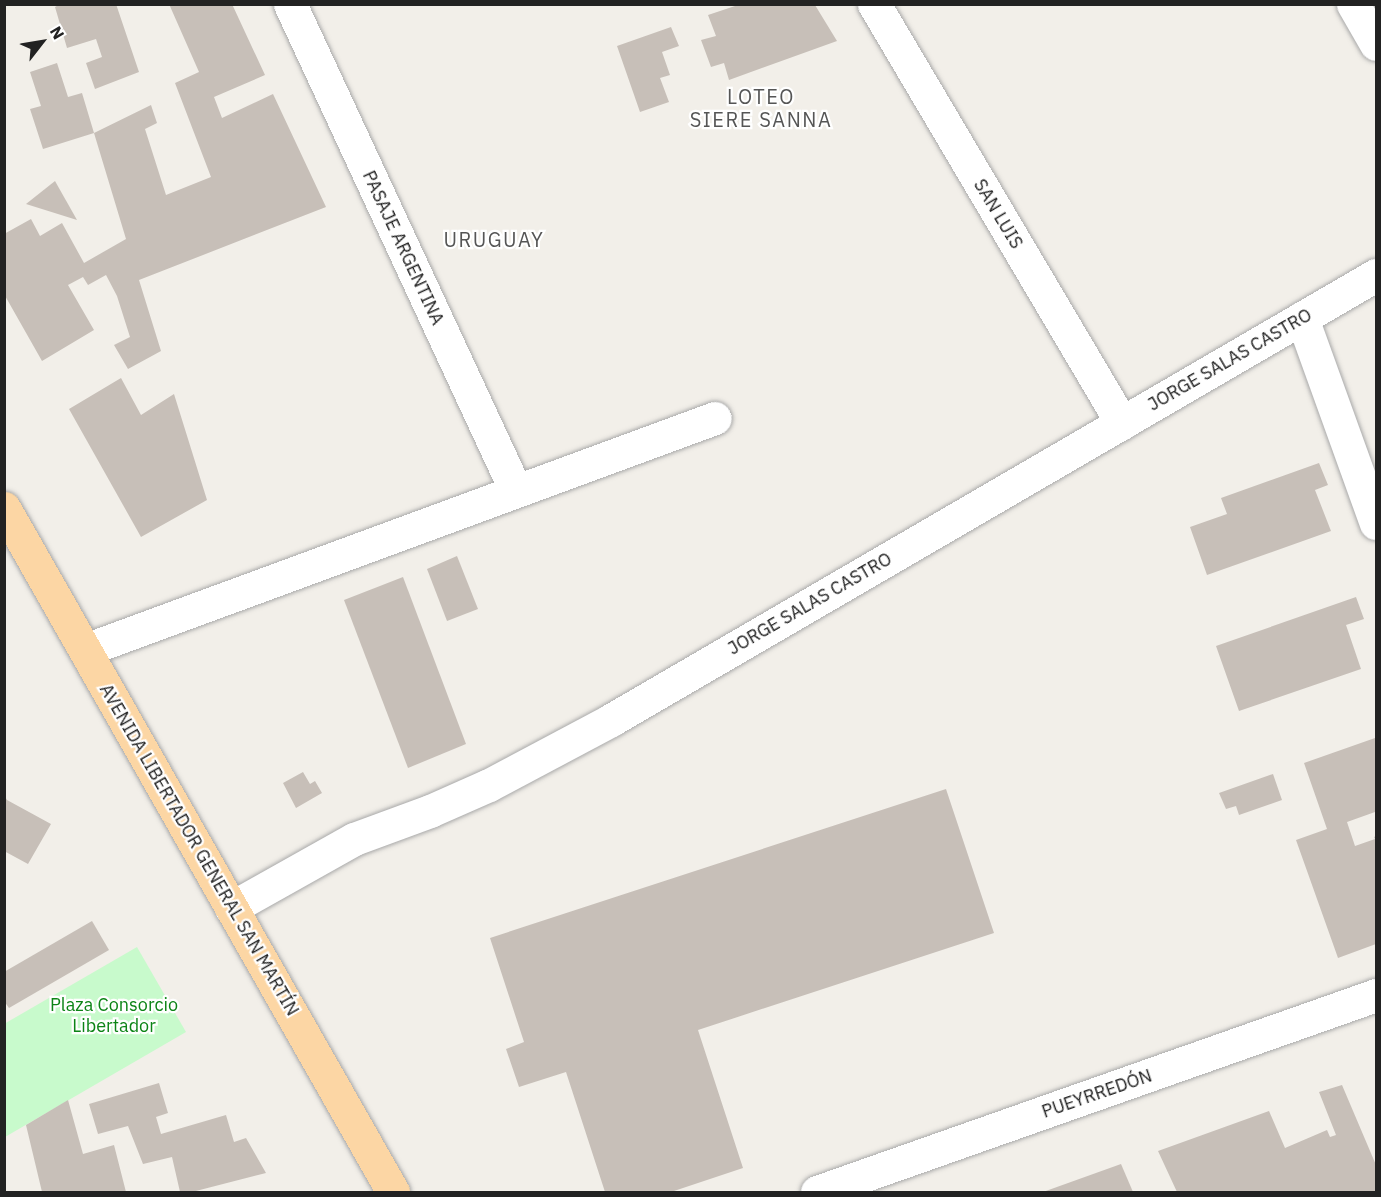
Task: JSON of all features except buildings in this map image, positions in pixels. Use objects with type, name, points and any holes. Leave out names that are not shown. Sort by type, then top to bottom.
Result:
[{"type":"main road","name":"AVENIDA LIBERTADOR GENERAL SAN MARTÍN","points":[[4,508],[393,1192]]},
{"type":"street","name":"PASAJE ARGENTINA","points":[[290,4],[516,491]]},
{"type":"street","name":"SAN LUIS","points":[[874,4],[1122,423]]},
{"type":"street","points":[[1353,4],[1377,44]]},
{"type":"street","name":"JORGE SALAS CASTRO","points":[[231,908],[354,839],[430,811],[489,785],[611,720],[1377,274]]},
{"type":"street","points":[[1302,318],[1377,523]]},
{"type":"street","points":[[85,650],[715,418]]},
{"type":"street","name":"PUEYRREDÓN","points":[[817,1192],[1377,995]]},
{"type":"green space","name":"Plaza Consorcio Libertador","points":[[137,947],[186,1032],[5,1137],[4,1024]]},
{"type":"district","name":"LOTEO SIERE SANNA","points":[[761,108]]},
{"type":"district","name":"URUGUAY","points":[[494,239]]}]
